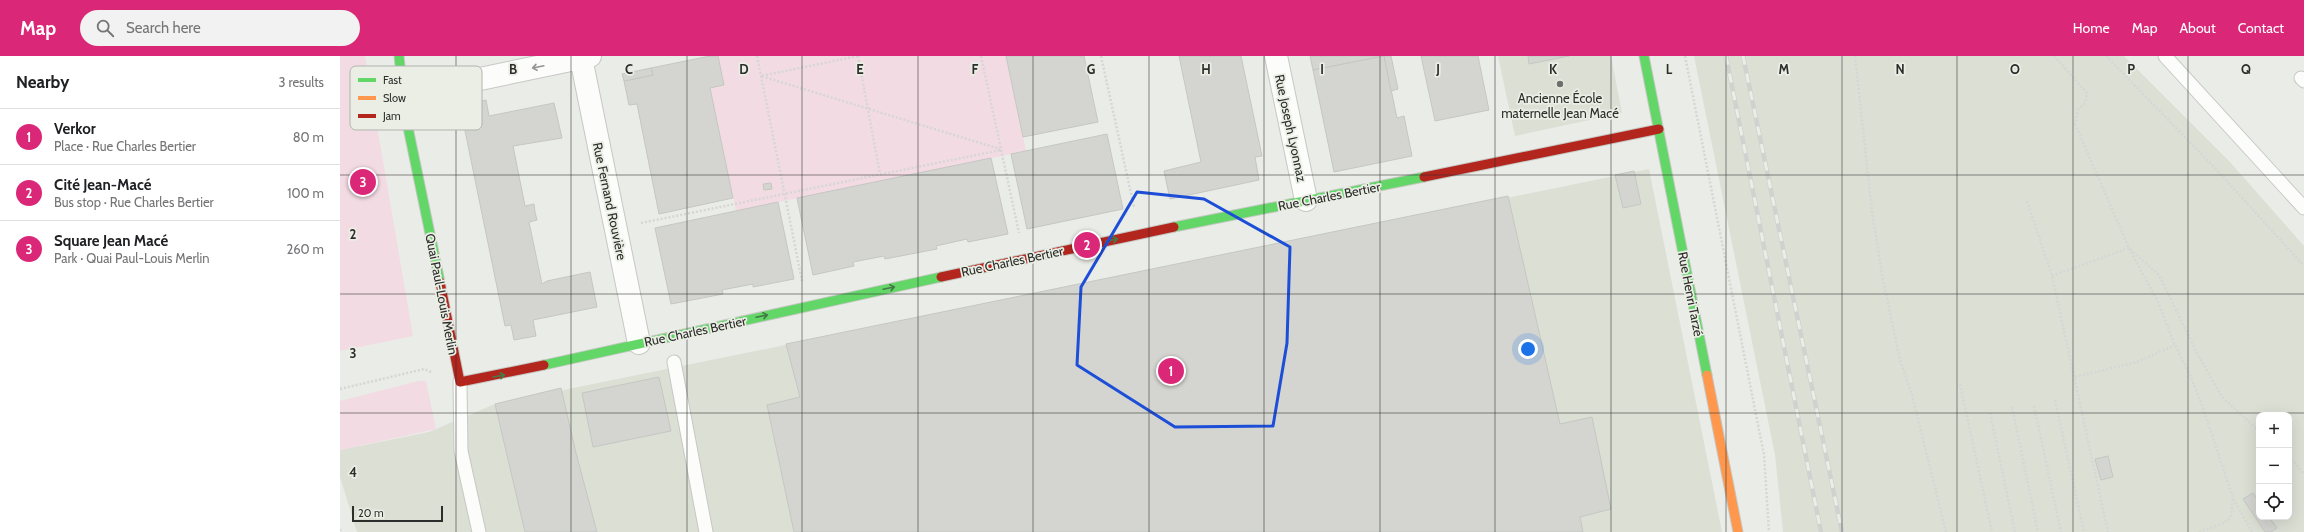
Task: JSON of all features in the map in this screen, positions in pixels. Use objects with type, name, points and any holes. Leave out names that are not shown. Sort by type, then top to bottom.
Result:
[{"type":"street","name":"Quai Paul-Louis Merlin","points":[[400,56],[401,66]]},
{"type":"street","name":"Rue Joseph Lyonnaz","points":[[1276,56],[1306,200]]},
{"type":"street","name":"Rue Henri Tarzé","points":[[1644,56],[1738,532]]},
{"type":"street","points":[[482,79],[586,57]]},
{"type":"street","name":"Rue Fernand Rouvière","points":[[586,57],[639,343]]},
{"type":"street","name":"Quai Paul-Louis Merlin","points":[[410,130],[460,382]]},
{"type":"street","name":"Rue Charles Bertier","points":[[460,382],[506,374],[639,343],[1048,254],[1306,200],[1659,130]]},
{"type":"lane","points":[[2166,56],[2304,208]]},
{"type":"lane","points":[[674,362],[706,532]]},
{"type":"lane","name":"Quai Paul-Louis Merlin","points":[[460,382],[461,451],[478,532]]},
{"type":"path","points":[[757,56],[803,286]]},
{"type":"path","points":[[761,76],[858,56],[880,174]]},
{"type":"path","points":[[980,56],[1020,236]]},
{"type":"path","points":[[1102,56],[1135,212]]},
{"type":"path","points":[[1685,56],[1764,455],[1770,532]]},
{"type":"path","points":[[1856,56],[1872,212],[1883,280],[1900,360],[1912,395],[1946,532]]},
{"type":"path","points":[[2054,56],[2087,93],[2085,103],[2078,109],[2075,124],[2129,248],[2157,300],[2202,405],[2233,498],[2252,532]]},
{"type":"path","points":[[2106,56],[2214,166],[2304,266]]},
{"type":"path","points":[[761,76],[1001,150]]},
{"type":"path","points":[[639,223],[1001,150]]},
{"type":"path","points":[[2027,201],[2052,276],[2108,532]]},
{"type":"path","points":[[2052,276],[2129,248]]},
{"type":"path","points":[[2129,248],[2159,275],[2197,353],[2222,397],[2256,428]]},
{"type":"path","points":[[2075,378],[2137,362],[2175,345]]},
{"type":"path","points":[[340,389],[424,369],[460,382]]},
{"type":"path","points":[[1960,384],[1992,532]]},
{"type":"path","points":[[2055,400],[2084,532]]},
{"type":"path","points":[[2034,406],[2061,532]]},
{"type":"path","points":[[2012,407],[2038,532]]},
{"type":"path","points":[[1990,413],[2015,532]]},
{"type":"path","points":[[2292,460],[2304,474]]},
{"type":"path","points":[[2200,532],[2224,523],[2231,517],[2233,498]]},
{"type":"highlighted area","points":[[1137,192],[1204,199],[1290,247],[1287,343],[1273,426],[1175,427],[1077,365],[1081,287]]},
{"type":"shaded area","points":[[340,56],[365,56],[367,66],[350,66],[350,130],[378,130],[413,336],[340,351]]},
{"type":"shaded area","points":[[718,56],[1006,56],[1026,151],[736,211],[710,89],[724,85]]},
{"type":"shaded area","name":"Ancienne École maternelle Jean Macé","points":[[1498,56],[1611,56],[1622,113],[1515,136]]},
{"type":"shaded area","points":[[1694,56],[2124,56],[2230,162],[2304,246],[2304,532],[1783,532],[1775,455]]},
{"type":"shaded area","points":[[1649,169],[1722,532],[357,532],[340,477],[340,450],[429,432],[495,404]]},
{"type":"shaded area","points":[[418,381],[426,381],[436,429],[340,450],[340,401]]},
{"type":"building","points":[[710,56],[718,56],[724,85],[710,88],[733,198],[659,214],[637,104],[629,105],[624,81],[653,75],[651,68]]},
{"type":"building","points":[[1006,56],[1084,56],[1098,122],[1023,137]]},
{"type":"building","points":[[1179,56],[1241,56],[1262,156],[1255,157],[1259,180],[1170,199],[1164,171],[1201,162]]},
{"type":"building","points":[[1310,56],[1384,56],[1313,70]]},
{"type":"building","points":[[1384,56],[1397,118],[1404,116],[1412,156],[1334,172],[1313,70]]},
{"type":"building","points":[[1384,56],[1391,56],[1398,89],[1391,91]]},
{"type":"building","points":[[1421,56],[1478,56],[1489,110],[1435,121]]},
{"type":"building","points":[[1528,56],[1569,56],[1529,64]]},
{"type":"building","points":[[651,68],[653,75],[624,81],[622,74]]},
{"type":"building","points":[[486,100],[489,116],[554,103],[562,138],[513,146],[525,206],[534,204],[537,220],[529,222],[542,284],[547,281],[590,272],[597,307],[533,320],[536,336],[514,340],[511,325],[505,326],[465,130],[482,130],[482,101]]},
{"type":"building","points":[[1107,134],[1123,209],[1027,229],[1011,154]]},
{"type":"building","points":[[991,158],[1008,234],[968,242],[967,239],[936,246],[937,249],[885,259],[884,256],[853,262],[854,266],[813,275],[797,198]]},
{"type":"building","points":[[1634,171],[1641,204],[1623,208],[1615,175]]},
{"type":"building","points":[[771,183],[772,189],[764,190],[763,184]]},
{"type":"building","points":[[1508,196],[1560,424],[1592,417],[1611,509],[1580,517],[1583,532],[794,532],[767,405],[800,397],[786,344]]},
{"type":"building","points":[[778,202],[794,279],[753,287],[753,284],[722,290],[723,294],[671,304],[655,228]]},
{"type":"building","points":[[659,377],[671,431],[593,447],[582,393]]},
{"type":"building","points":[[561,388],[576,453],[597,532],[525,532],[495,404]]},
{"type":"building","points":[[2108,456],[2113,477],[2101,480],[2095,459]]},
{"type":"building","points":[[2253,493],[2256,497],[2256,518],[2243,499]]},
{"type":"building","points":[[2257,520],[2271,520],[2277,528],[2271,532],[2265,532]]},
{"type":"railway","points":[[1726,56],[1821,532]]},
{"type":"railway","points":[[1743,56],[1842,532]]},
{"type":"traffic: fast","points":[[399,56],[400,66]]},
{"type":"traffic: fast","points":[[1644,56],[1707,375]]},
{"type":"traffic: fast","points":[[409,130],[440,282]]},
{"type":"traffic: fast","points":[[1174,227],[1424,177]]},
{"type":"traffic: fast","points":[[544,365],[941,277]]},
{"type":"traffic: slow","points":[[1707,375],[1738,532]]},
{"type":"traffic: jam","points":[[1424,177],[1659,129]]},
{"type":"traffic: jam","points":[[941,277],[1174,227]]},
{"type":"traffic: jam","points":[[440,282],[460,382],[544,365]]},
{"type":"place","name":"Ancienne École maternelle Jean Macé","points":[[1560,84]]},
{"type":"place","name":"Square Jean Macé","points":[[363,182]]},
{"type":"place","name":"Cité Jean-Macé","points":[[1087,245]]},
{"type":"place","name":"Verkor","points":[[1171,371]]}]
